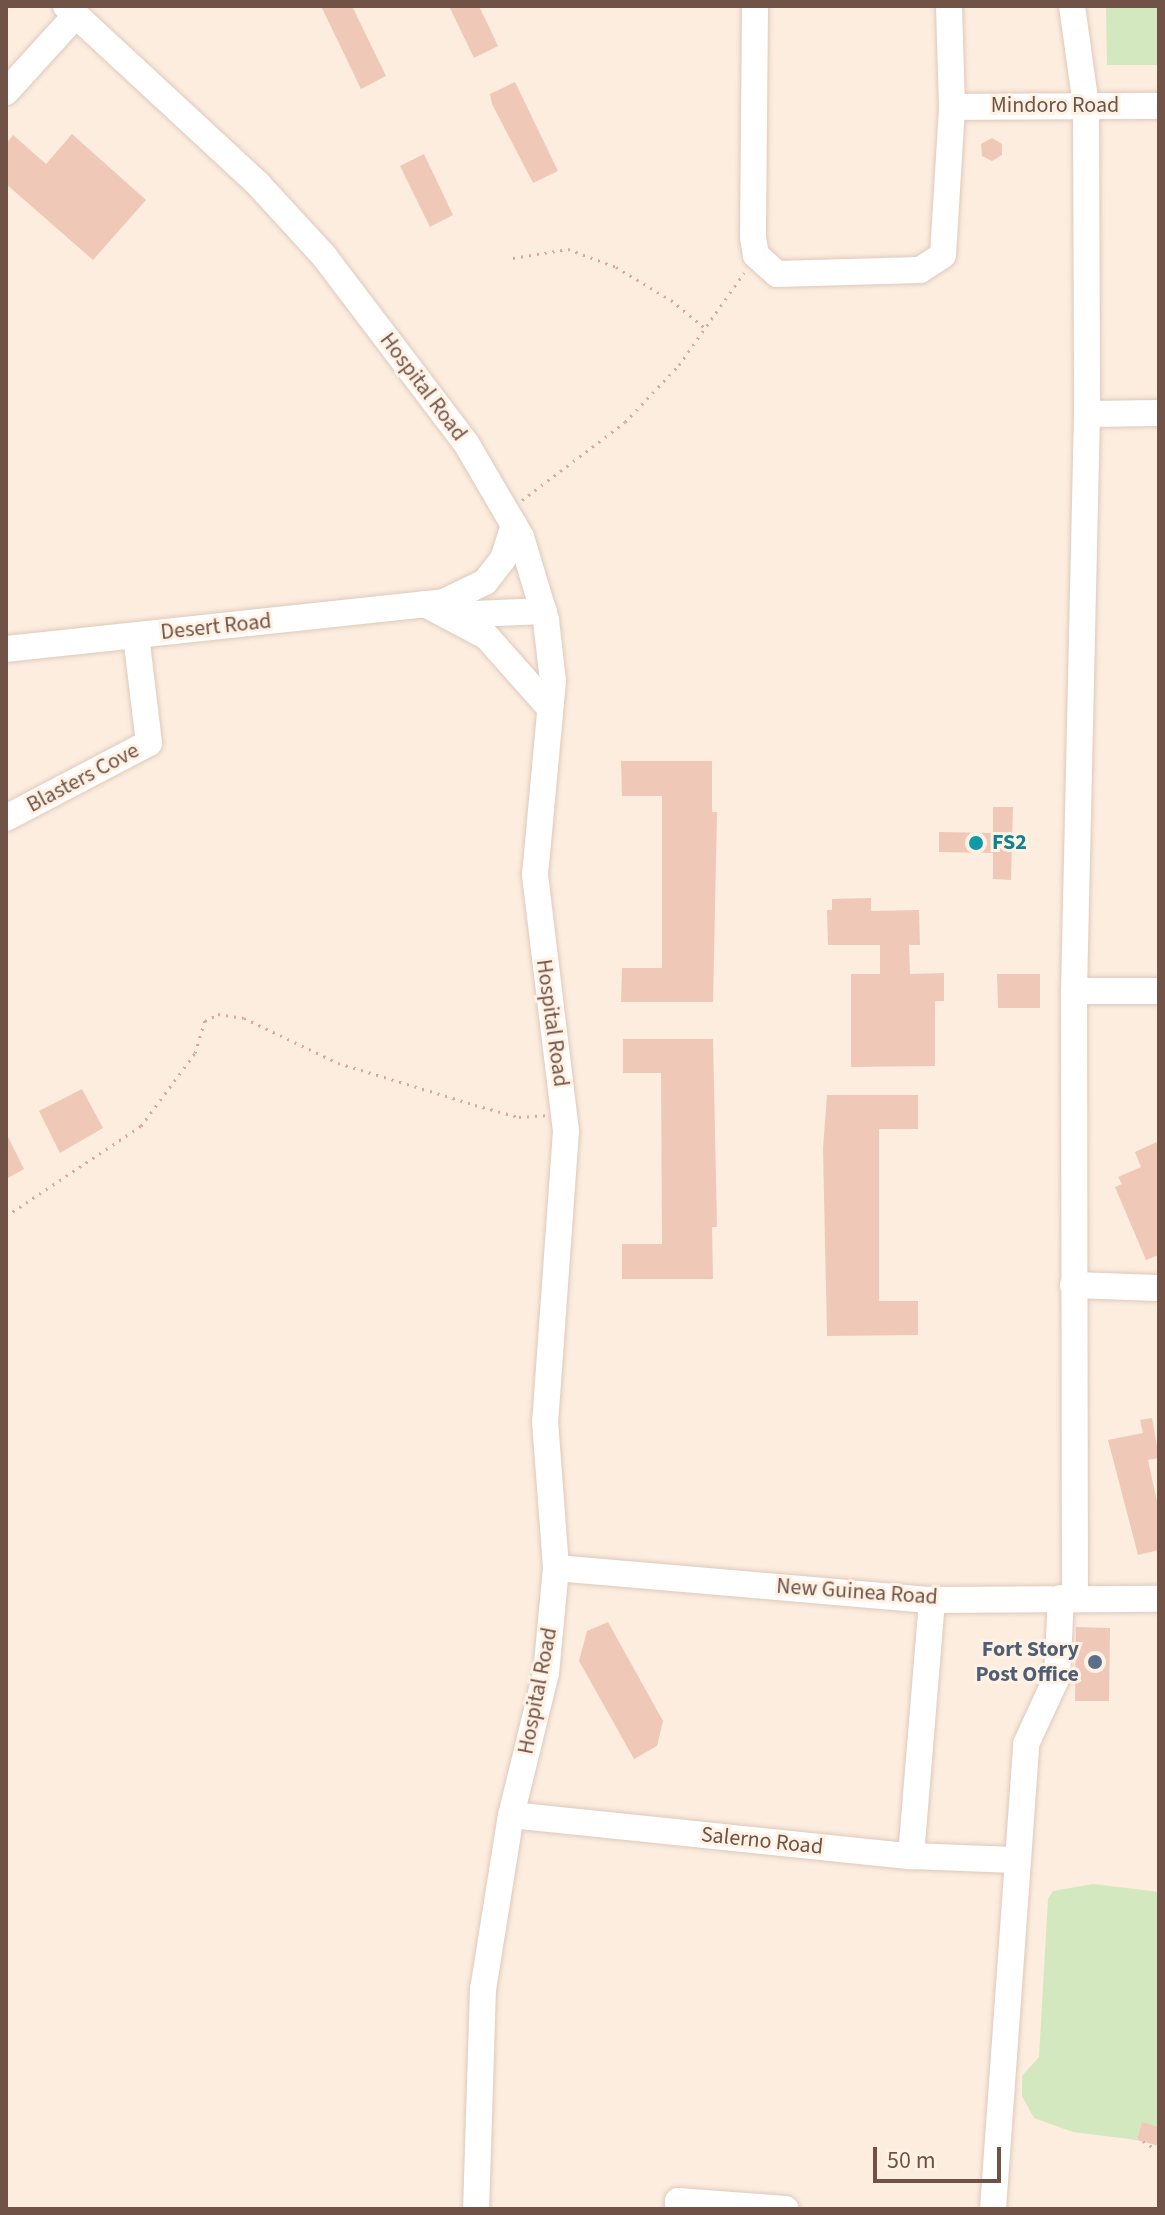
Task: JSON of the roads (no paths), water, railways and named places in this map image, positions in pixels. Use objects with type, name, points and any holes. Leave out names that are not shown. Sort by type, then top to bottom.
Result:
[{"type":"street","points":[[755,6],[756,255],[777,274],[920,270],[933,263],[947,242],[952,107],[949,6]]},
{"type":"street","points":[[993,2209],[1014,1860],[1026,1744],[1057,1677],[1068,1597],[1074,991],[1087,414],[1086,106],[1072,6]]},
{"type":"street","points":[[6,92],[71,10]]},
{"type":"street","name":"Hospital Road","points":[[71,10],[259,185],[324,256],[466,443],[510,518],[535,572],[544,611],[550,708],[535,875],[564,1113],[545,1421],[556,1568],[546,1673],[511,1815],[483,1989],[476,2209]]},
{"type":"street","name":"Mindoro Road","points":[[952,107],[1159,106]]},
{"type":"street","points":[[1087,414],[1159,413]]},
{"type":"street","points":[[486,581],[503,559],[510,518]]},
{"type":"street","name":"Desert Road","points":[[6,649],[425,604],[466,595],[486,581],[535,572]]},
{"type":"street","name":"Desert Road","points":[[425,604],[451,615],[487,637],[550,708]]},
{"type":"street","name":"Desert Road","points":[[451,615],[544,611]]},
{"type":"street","name":"Blasters Cove","points":[[6,818],[149,743],[136,636]]},
{"type":"street","points":[[1074,991],[1159,991]]},
{"type":"street","points":[[1073,1285],[1159,1288]]},
{"type":"street","name":"New Guinea Road","points":[[556,1568],[932,1600],[1068,1597],[1159,1599]]},
{"type":"street","points":[[911,1856],[932,1600]]},
{"type":"street","name":"Salerno Road","points":[[511,1815],[911,1856],[1014,1860]]},
{"type":"street","points":[[678,2209],[678,2201],[786,2209]]},
{"type":"place","name":"FS2","points":[[976,843]]},
{"type":"place","name":"Fort Story Post Office","points":[[1095,1662]]}]
